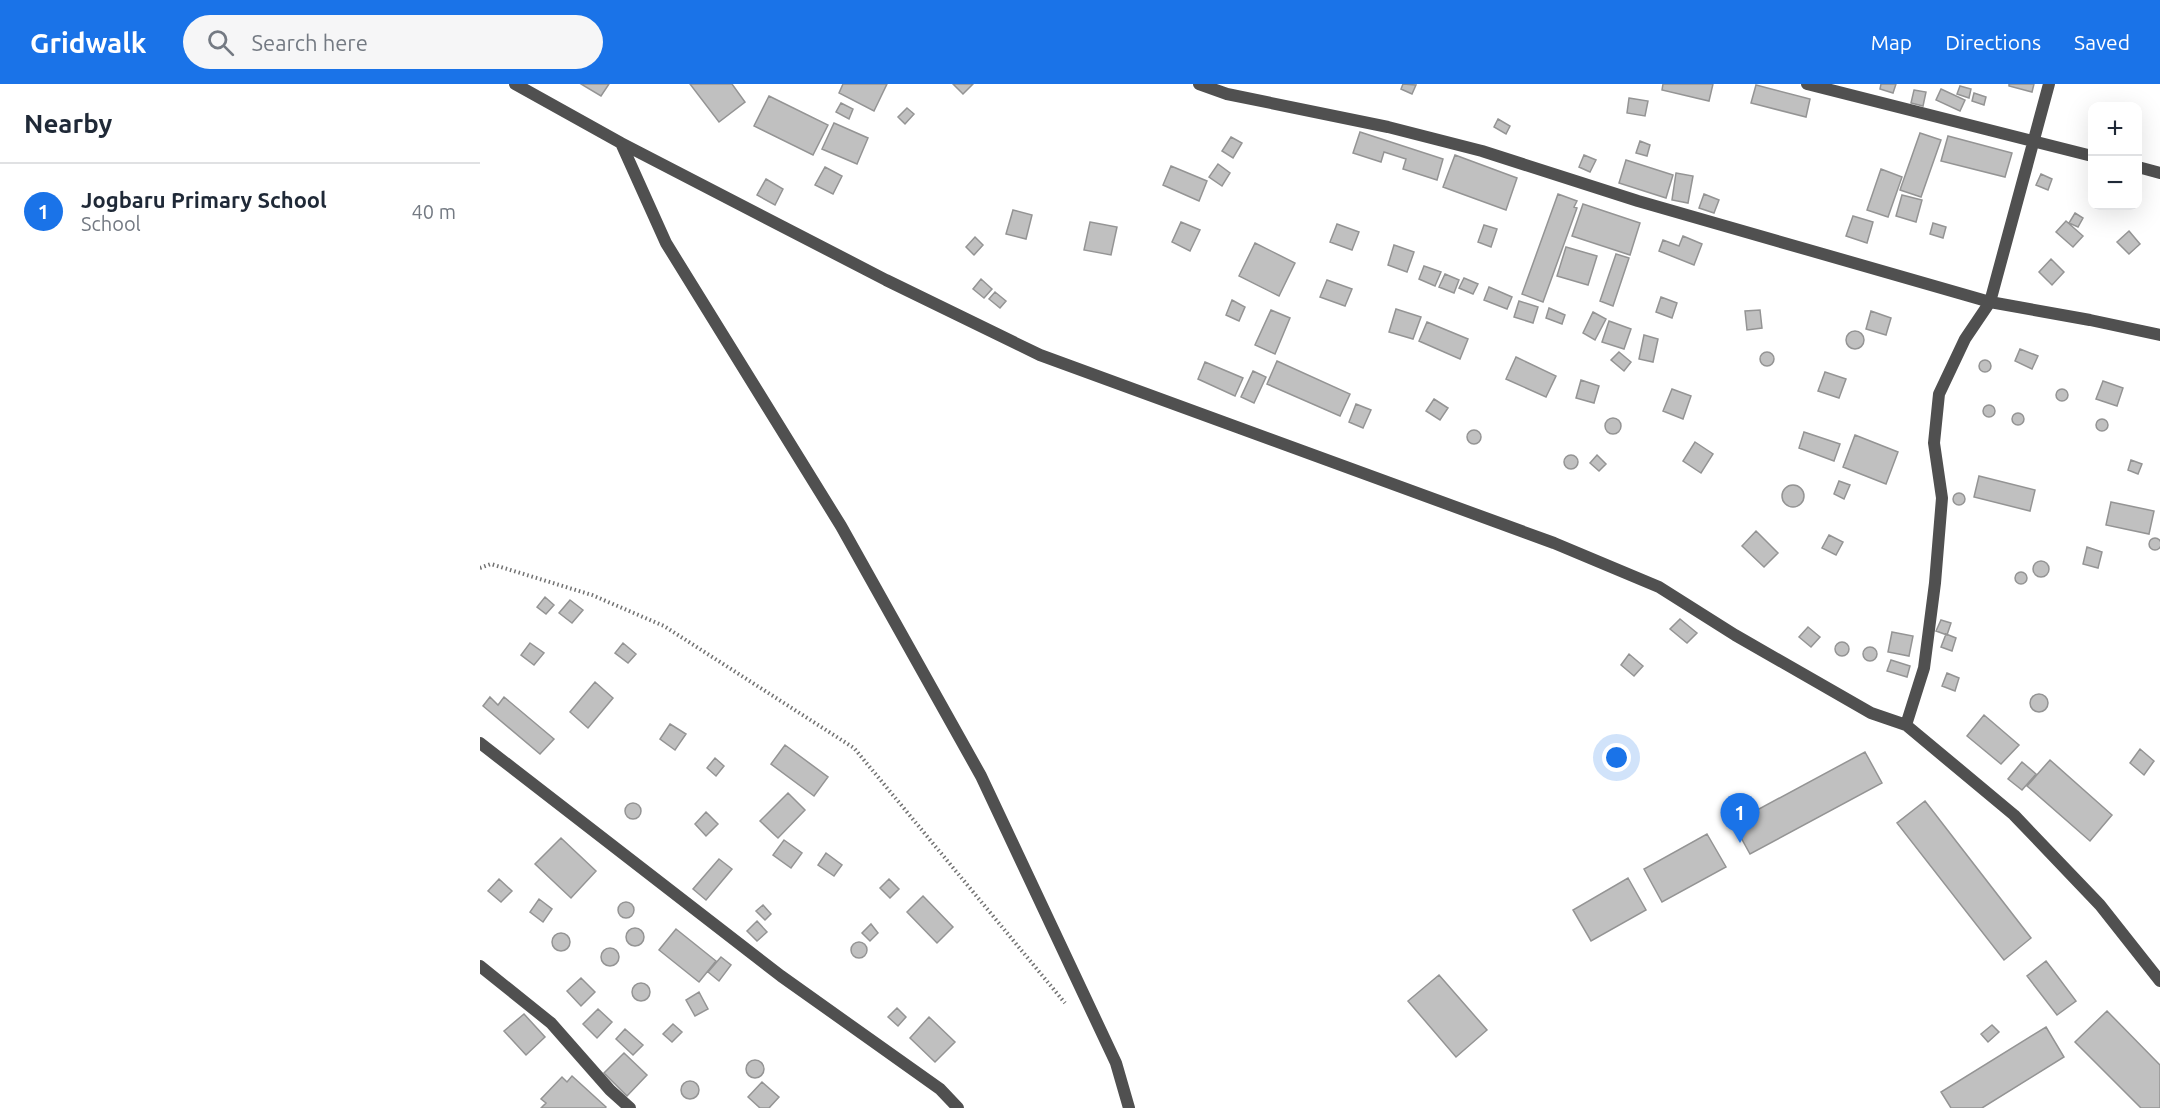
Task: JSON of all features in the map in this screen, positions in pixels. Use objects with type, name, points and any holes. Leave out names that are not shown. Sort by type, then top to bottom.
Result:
[{"type":"street","points":[[515,84],[886,280],[1040,356],[1554,543],[1659,586],[1734,635],[1871,713],[1905,725],[2014,815],[2100,905],[2160,981]]},
{"type":"street","points":[[1199,84],[1227,94],[1388,128],[1482,151],[1638,201],[1990,302],[2160,335]]},
{"type":"street","points":[[1807,84],[2088,155]]},
{"type":"street","points":[[1905,725],[1924,668],[1935,583],[1942,498],[1934,443],[1939,394],[1965,339],[1990,302],[2049,84]]},
{"type":"street","points":[[621,142],[666,243],[842,525],[981,776],[1116,1063],[1129,1108]]},
{"type":"street","points":[[2142,168],[2160,173]]},
{"type":"street","points":[[480,743],[782,976],[940,1089],[958,1108]]},
{"type":"street","points":[[480,966],[551,1023],[610,1090],[630,1108]]},
{"type":"path","points":[[480,568],[491,564],[592,595],[664,626],[854,748],[1066,1004]]},
{"type":"building","points":[[581,84],[609,84],[601,96]]},
{"type":"building","points":[[690,84],[732,84],[745,102],[719,122]]},
{"type":"building","points":[[843,84],[887,84],[874,111],[839,93]]},
{"type":"building","points":[[953,84],[973,84],[963,94]]},
{"type":"building","points":[[1403,84],[1416,85],[1412,94],[1401,89]]},
{"type":"building","points":[[1663,84],[1713,84],[1709,101],[1662,90]]},
{"type":"building","points":[[1881,84],[1896,84],[1893,93],[1880,89]]},
{"type":"building","points":[[2009,84],[2034,84],[2032,92],[2009,86]]},
{"type":"building","points":[[1756,85],[1810,99],[1806,117],[1751,103]]},
{"type":"building","points":[[1960,86],[1971,89],[1969,98],[1957,94]]},
{"type":"building","points":[[1941,89],[1965,100],[1960,111],[1936,100]]},
{"type":"building","points":[[1914,90],[1926,92],[1923,106],[1911,103]]},
{"type":"building","points":[[1974,93],[1986,97],[1984,105],[1972,101]]},
{"type":"building","points":[[769,96],[828,125],[813,155],[754,126]]},
{"type":"building","points":[[1629,98],[1648,101],[1645,116],[1627,113]]},
{"type":"building","points":[[841,103],[853,109],[849,119],[836,112]]},
{"type":"building","points":[[907,108],[914,114],[905,124],[898,117]]},
{"type":"building","points":[[1498,119],[1510,126],[1506,134],[1494,127]]},
{"type":"building","points":[[834,123],[868,138],[857,164],[822,149]]},
{"type":"building","points":[[1360,132],[1443,159],[1437,180],[1403,169],[1406,159],[1384,152],[1381,162],[1353,153]]},
{"type":"building","points":[[1920,133],[1941,140],[1921,197],[1900,190]]},
{"type":"building","points":[[1948,136],[2012,153],[2005,177],[1941,161]]},
{"type":"building","points":[[1231,137],[1242,143],[1233,158],[1222,151]]},
{"type":"building","points":[[1640,141],[1650,145],[1647,156],[1636,153]]},
{"type":"building","points":[[1455,155],[1517,178],[1506,210],[1443,187]]},
{"type":"building","points":[[1584,155],[1596,160],[1590,172],[1579,167]]},
{"type":"building","points":[[1626,160],[1673,175],[1666,198],[1619,183]]},
{"type":"building","points":[[1218,164],[1230,173],[1222,186],[1209,177]]},
{"type":"building","points":[[1171,166],[1207,181],[1199,201],[1163,185]]},
{"type":"building","points":[[825,167],[842,176],[833,194],[815,185]]},
{"type":"building","points":[[1881,169],[1902,177],[1888,217],[1867,210]]},
{"type":"building","points":[[1676,173],[1693,176],[1688,203],[1672,200]]},
{"type":"building","points":[[2041,174],[2052,179],[2048,190],[2036,185]]},
{"type":"building","points":[[766,179],[783,189],[775,205],[757,195]]},
{"type":"building","points":[[1558,194],[1577,201],[1574,207],[1577,208],[1543,302],[1522,294]]},
{"type":"building","points":[[1704,194],[1719,200],[1714,213],[1699,208]]},
{"type":"building","points":[[1902,195],[1922,200],[1916,222],[1896,216]]},
{"type":"building","points":[[1583,204],[1640,223],[1630,255],[1572,236]]},
{"type":"building","points":[[1013,210],[1032,215],[1026,239],[1006,234]]},
{"type":"building","points":[[2075,213],[2083,218],[2078,227],[2069,223]]},
{"type":"building","points":[[1853,216],[1873,222],[1867,243],[1846,236]]},
{"type":"building","points":[[2066,221],[2083,236],[2073,247],[2056,232]]},
{"type":"building","points":[[1090,222],[1117,227],[1111,255],[1084,250]]},
{"type":"building","points":[[1181,222],[1200,230],[1190,251],[1172,242]]},
{"type":"building","points":[[1933,223],[1946,227],[1943,238],[1930,234]]},
{"type":"building","points":[[1337,224],[1359,232],[1352,250],[1330,242]]},
{"type":"building","points":[[1484,225],[1497,229],[1491,247],[1478,242]]},
{"type":"building","points":[[2129,231],[2140,244],[2129,254],[2117,242]]},
{"type":"building","points":[[1683,236],[1702,244],[1694,265],[1659,251],[1663,240],[1679,246]]},
{"type":"building","points":[[975,237],[983,245],[974,255],[966,247]]},
{"type":"building","points":[[1255,243],[1295,263],[1279,296],[1239,276]]},
{"type":"building","points":[[1394,245],[1414,252],[1407,272],[1388,265]]},
{"type":"building","points":[[1566,247],[1597,256],[1588,285],[1557,276]]},
{"type":"building","points":[[1616,254],[1629,258],[1613,306],[1600,301]]},
{"type":"building","points":[[2051,259],[2064,272],[2052,285],[2039,272]]},
{"type":"building","points":[[1424,266],[1441,272],[1435,286],[1419,279]]},
{"type":"building","points":[[1445,274],[1459,280],[1454,293],[1439,287]]},
{"type":"building","points":[[1464,278],[1478,284],[1473,294],[1459,288]]},
{"type":"building","points":[[981,279],[992,289],[984,298],[973,289]]},
{"type":"building","points":[[1327,280],[1352,289],[1345,306],[1320,297]]},
{"type":"building","points":[[1489,287],[1512,297],[1507,309],[1484,300]]},
{"type":"building","points":[[995,292],[1006,301],[1000,308],[989,299]]},
{"type":"building","points":[[1661,297],[1677,303],[1672,318],[1656,312]]},
{"type":"building","points":[[1232,300],[1245,307],[1239,321],[1226,315]]},
{"type":"building","points":[[1519,301],[1538,307],[1533,323],[1514,317]]},
{"type":"building","points":[[1549,308],[1565,315],[1562,324],[1546,318]]},
{"type":"building","points":[[1396,309],[1421,317],[1413,339],[1389,332]]},
{"type":"building","points":[[1271,310],[1290,318],[1275,354],[1255,345]]},
{"type":"building","points":[[1760,310],[1762,328],[1747,330],[1745,311]]},
{"type":"building","points":[[1871,311],[1891,318],[1886,335],[1866,329]]},
{"type":"building","points":[[1593,312],[1606,319],[1595,340],[1583,333]]},
{"type":"building","points":[[1609,321],[1631,329],[1624,349],[1602,342]]},
{"type":"building","points":[[1427,322],[1468,339],[1460,359],[1419,341]]},
{"type":"building","points":[[1855,331],[1861,334],[1864,340],[1861,346],[1855,349],[1849,346],[1846,340],[1849,334]]},
{"type":"building","points":[[1644,335],[1658,339],[1653,362],[1639,359]]},
{"type":"building","points":[[2020,349],[2038,356],[2032,369],[2015,361]]},
{"type":"building","points":[[1619,352],[1631,362],[1624,371],[1611,360]]},
{"type":"building","points":[[1764,352],[1770,352],[1774,359],[1770,366],[1764,366],[1760,362],[1760,356]]},
{"type":"building","points":[[1516,357],[1556,376],[1546,397],[1506,379]]},
{"type":"building","points":[[1987,360],[1991,366],[1987,372],[1983,372],[1979,364]]},
{"type":"building","points":[[1277,361],[1350,394],[1340,416],[1267,384]]},
{"type":"building","points":[[1205,362],[1243,378],[1235,396],[1198,379]]},
{"type":"building","points":[[1253,371],[1266,377],[1254,403],[1241,397]]},
{"type":"building","points":[[1825,372],[1846,379],[1839,398],[1818,391]]},
{"type":"building","points":[[1581,380],[1599,386],[1594,403],[1576,398]]},
{"type":"building","points":[[2103,381],[2123,388],[2117,406],[2096,399]]},
{"type":"building","points":[[1672,389],[1691,396],[1683,419],[1663,411]]},
{"type":"building","points":[[2064,389],[2068,395],[2064,401],[2060,401],[2056,393]]},
{"type":"building","points":[[1434,399],[1448,408],[1440,420],[1426,411]]},
{"type":"building","points":[[1356,404],[1371,410],[1363,428],[1349,422]]},
{"type":"building","points":[[1989,405],[1995,411],[1989,417],[1983,411]]},
{"type":"building","points":[[2020,413],[2024,419],[2020,425],[2016,425],[2012,417]]},
{"type":"building","points":[[1610,418],[1616,418],[1621,426],[1619,432],[1610,434],[1605,429],[1605,423]]},
{"type":"building","points":[[2104,419],[2108,425],[2104,431],[2100,431],[2096,423]]},
{"type":"building","points":[[1474,430],[1479,432],[1481,437],[1479,442],[1474,444],[1469,442],[1467,437],[1469,432]]},
{"type":"building","points":[[1804,432],[1840,444],[1834,461],[1799,448]]},
{"type":"building","points":[[1855,435],[1898,452],[1886,484],[1843,467]]},
{"type":"building","points":[[1695,442],[1713,454],[1701,473],[1683,461]]},
{"type":"building","points":[[1568,455],[1574,455],[1578,462],[1574,469],[1568,469],[1564,465],[1564,459]]},
{"type":"building","points":[[1597,455],[1606,464],[1599,471],[1590,463]]},
{"type":"building","points":[[2131,460],[2142,464],[2138,474],[2128,470]]},
{"type":"building","points":[[1979,476],[2035,490],[2030,511],[1974,497]]},
{"type":"building","points":[[1839,481],[1850,485],[1844,499],[1834,494]]},
{"type":"building","points":[[1793,485],[1801,488],[1804,496],[1801,504],[1793,507],[1785,504],[1782,496],[1785,488]]},
{"type":"building","points":[[1961,493],[1965,499],[1961,505],[1957,505],[1953,497]]},
{"type":"building","points":[[2111,502],[2154,511],[2149,534],[2106,525]]},
{"type":"building","points":[[1756,531],[1778,553],[1764,567],[1742,546]]},
{"type":"building","points":[[1829,535],[1843,542],[1836,555],[1822,548]]},
{"type":"building","points":[[2157,538],[2161,544],[2157,550],[2153,550],[2149,542]]},
{"type":"building","points":[[2087,547],[2102,552],[2098,568],[2083,564]]},
{"type":"building","points":[[2038,561],[2044,561],[2049,569],[2047,575],[2038,577],[2033,572],[2033,566]]},
{"type":"building","points":[[2023,572],[2027,578],[2023,584],[2019,584],[2015,576]]},
{"type":"building","points":[[545,597],[554,605],[546,614],[537,607]]},
{"type":"building","points":[[570,600],[583,610],[572,623],[559,613]]},
{"type":"building","points":[[1680,619],[1697,633],[1687,643],[1670,629]]},
{"type":"building","points":[[1941,620],[1951,623],[1947,635],[1936,631]]},
{"type":"building","points":[[1808,627],[1820,637],[1811,647],[1799,637]]},
{"type":"building","points":[[1892,632],[1913,636],[1909,656],[1888,652]]},
{"type":"building","points":[[1946,634],[1956,638],[1952,651],[1941,647]]},
{"type":"building","points":[[1839,642],[1845,642],[1849,649],[1845,656],[1839,656],[1835,652],[1835,646]]},
{"type":"building","points":[[530,643],[544,653],[534,665],[521,655]]},
{"type":"building","points":[[623,643],[636,654],[628,663],[615,653]]},
{"type":"building","points":[[1867,647],[1873,647],[1877,654],[1873,661],[1867,661],[1863,657],[1863,651]]},
{"type":"building","points":[[1629,654],[1643,666],[1634,676],[1621,665]]},
{"type":"building","points":[[1891,660],[1910,666],[1907,677],[1887,671]]},
{"type":"building","points":[[1947,673],[1959,678],[1955,691],[1942,686]]},
{"type":"building","points":[[595,682],[613,698],[588,728],[570,712]]},
{"type":"building","points":[[2039,694],[2045,697],[2048,703],[2045,709],[2039,712],[2033,709],[2030,703],[2033,697]]},
{"type":"building","points":[[490,697],[498,705],[504,697],[554,739],[540,754],[483,706]]},
{"type":"building","points":[[1984,715],[2019,745],[2001,764],[1967,736]]},
{"type":"building","points":[[670,724],[686,734],[675,750],[660,739]]},
{"type":"building","points":[[785,745],[828,777],[814,796],[771,764]]},
{"type":"building","points":[[2140,749],[2154,761],[2144,775],[2130,763]]},
{"type":"building","points":[[1865,752],[1882,783],[1750,854],[1733,823]]},
{"type":"building","points":[[715,758],[724,766],[716,776],[707,768]]},
{"type":"building","points":[[2050,760],[2112,815],[2090,841],[2027,786]]},
{"type":"building","points":[[2022,762],[2036,774],[2022,790],[2008,779]]},
{"type":"building","points":[[788,793],[805,810],[778,838],[760,821]]},
{"type":"building","points":[[1925,801],[2031,938],[2004,960],[1897,823]]},
{"type":"building","points":[[630,803],[636,803],[641,811],[639,817],[630,819],[625,814],[625,808]]},
{"type":"building","points":[[706,812],[718,824],[706,836],[695,824]]},
{"type":"building","points":[[1707,834],[1726,867],[1662,902],[1644,869]]},
{"type":"building","points":[[561,838],[596,871],[571,898],[535,864]]},
{"type":"building","points":[[784,840],[802,853],[791,868],[773,855]]},
{"type":"building","points":[[826,853],[842,865],[834,876],[818,865]]},
{"type":"building","points":[[719,859],[732,869],[706,900],[693,889]]},
{"type":"building","points":[[1628,878],[1646,910],[1591,941],[1573,910]]},
{"type":"building","points":[[499,879],[512,891],[501,902],[488,891]]},
{"type":"building","points":[[889,879],[899,889],[890,898],[880,888]]},
{"type":"building","points":[[923,896],[953,927],[937,943],[907,912]]},
{"type":"building","points":[[539,899],[552,909],[543,922],[530,912]]},
{"type":"building","points":[[623,902],[629,902],[634,910],[632,916],[623,918],[618,913],[618,907]]},
{"type":"building","points":[[763,905],[771,914],[765,920],[756,911]]},
{"type":"building","points":[[757,921],[767,932],[757,941],[747,931]]},
{"type":"building","points":[[871,924],[878,933],[870,941],[862,933]]},
{"type":"building","points":[[631,928],[639,928],[644,933],[642,944],[631,946],[626,941],[626,933]]},
{"type":"building","points":[[676,929],[716,961],[699,982],[659,950]]},
{"type":"building","points":[[557,933],[565,933],[570,938],[568,949],[557,951],[552,946],[552,938]]},
{"type":"building","points":[[856,942],[862,942],[867,950],[865,956],[856,958],[851,953],[851,947]]},
{"type":"building","points":[[606,948],[614,948],[619,953],[617,964],[606,966],[601,961],[601,953]]},
{"type":"building","points":[[721,957],[731,965],[719,981],[708,972]]},
{"type":"building","points":[[2046,961],[2076,1001],[2057,1015],[2027,976]]},
{"type":"building","points":[[1439,975],[1487,1030],[1456,1057],[1408,1001]]},
{"type":"building","points":[[581,978],[595,992],[581,1006],[567,991]]},
{"type":"building","points":[[637,983],[645,983],[650,988],[648,999],[637,1001],[632,996],[632,988]]},
{"type":"building","points":[[699,992],[708,1009],[695,1016],[686,1000]]},
{"type":"building","points":[[897,1008],[906,1017],[898,1026],[888,1017]]},
{"type":"building","points":[[598,1009],[612,1022],[597,1038],[583,1024]]},
{"type":"building","points":[[2107,1011],[2160,1065],[2160,1108],[2141,1108],[2075,1042]]},
{"type":"building","points":[[524,1014],[545,1037],[526,1055],[504,1031]]},
{"type":"building","points":[[929,1017],[955,1042],[935,1062],[910,1038]]},
{"type":"building","points":[[673,1024],[682,1032],[672,1042],[663,1034]]},
{"type":"building","points":[[1992,1025],[1999,1032],[1988,1042],[1981,1034]]},
{"type":"building","points":[[2046,1027],[2064,1057],[1982,1108],[1951,1108],[1941,1092]]},
{"type":"building","points":[[625,1029],[643,1045],[633,1055],[616,1039]]},
{"type":"building","points":[[624,1053],[647,1075],[627,1096],[604,1073]]},
{"type":"building","points":[[751,1060],[759,1060],[764,1065],[762,1076],[751,1078],[746,1073],[746,1065]]},
{"type":"building","points":[[572,1076],[606,1107],[541,1108],[546,1103],[541,1099],[562,1077],[567,1082]]},
{"type":"building","points":[[686,1081],[694,1081],[699,1086],[697,1097],[686,1099],[681,1094],[681,1086]]},
{"type":"building","points":[[762,1082],[779,1097],[769,1108],[760,1108],[748,1097]]},
{"type":"place","name":"Jogbaru Primary School","points":[[1740,843]]}]
